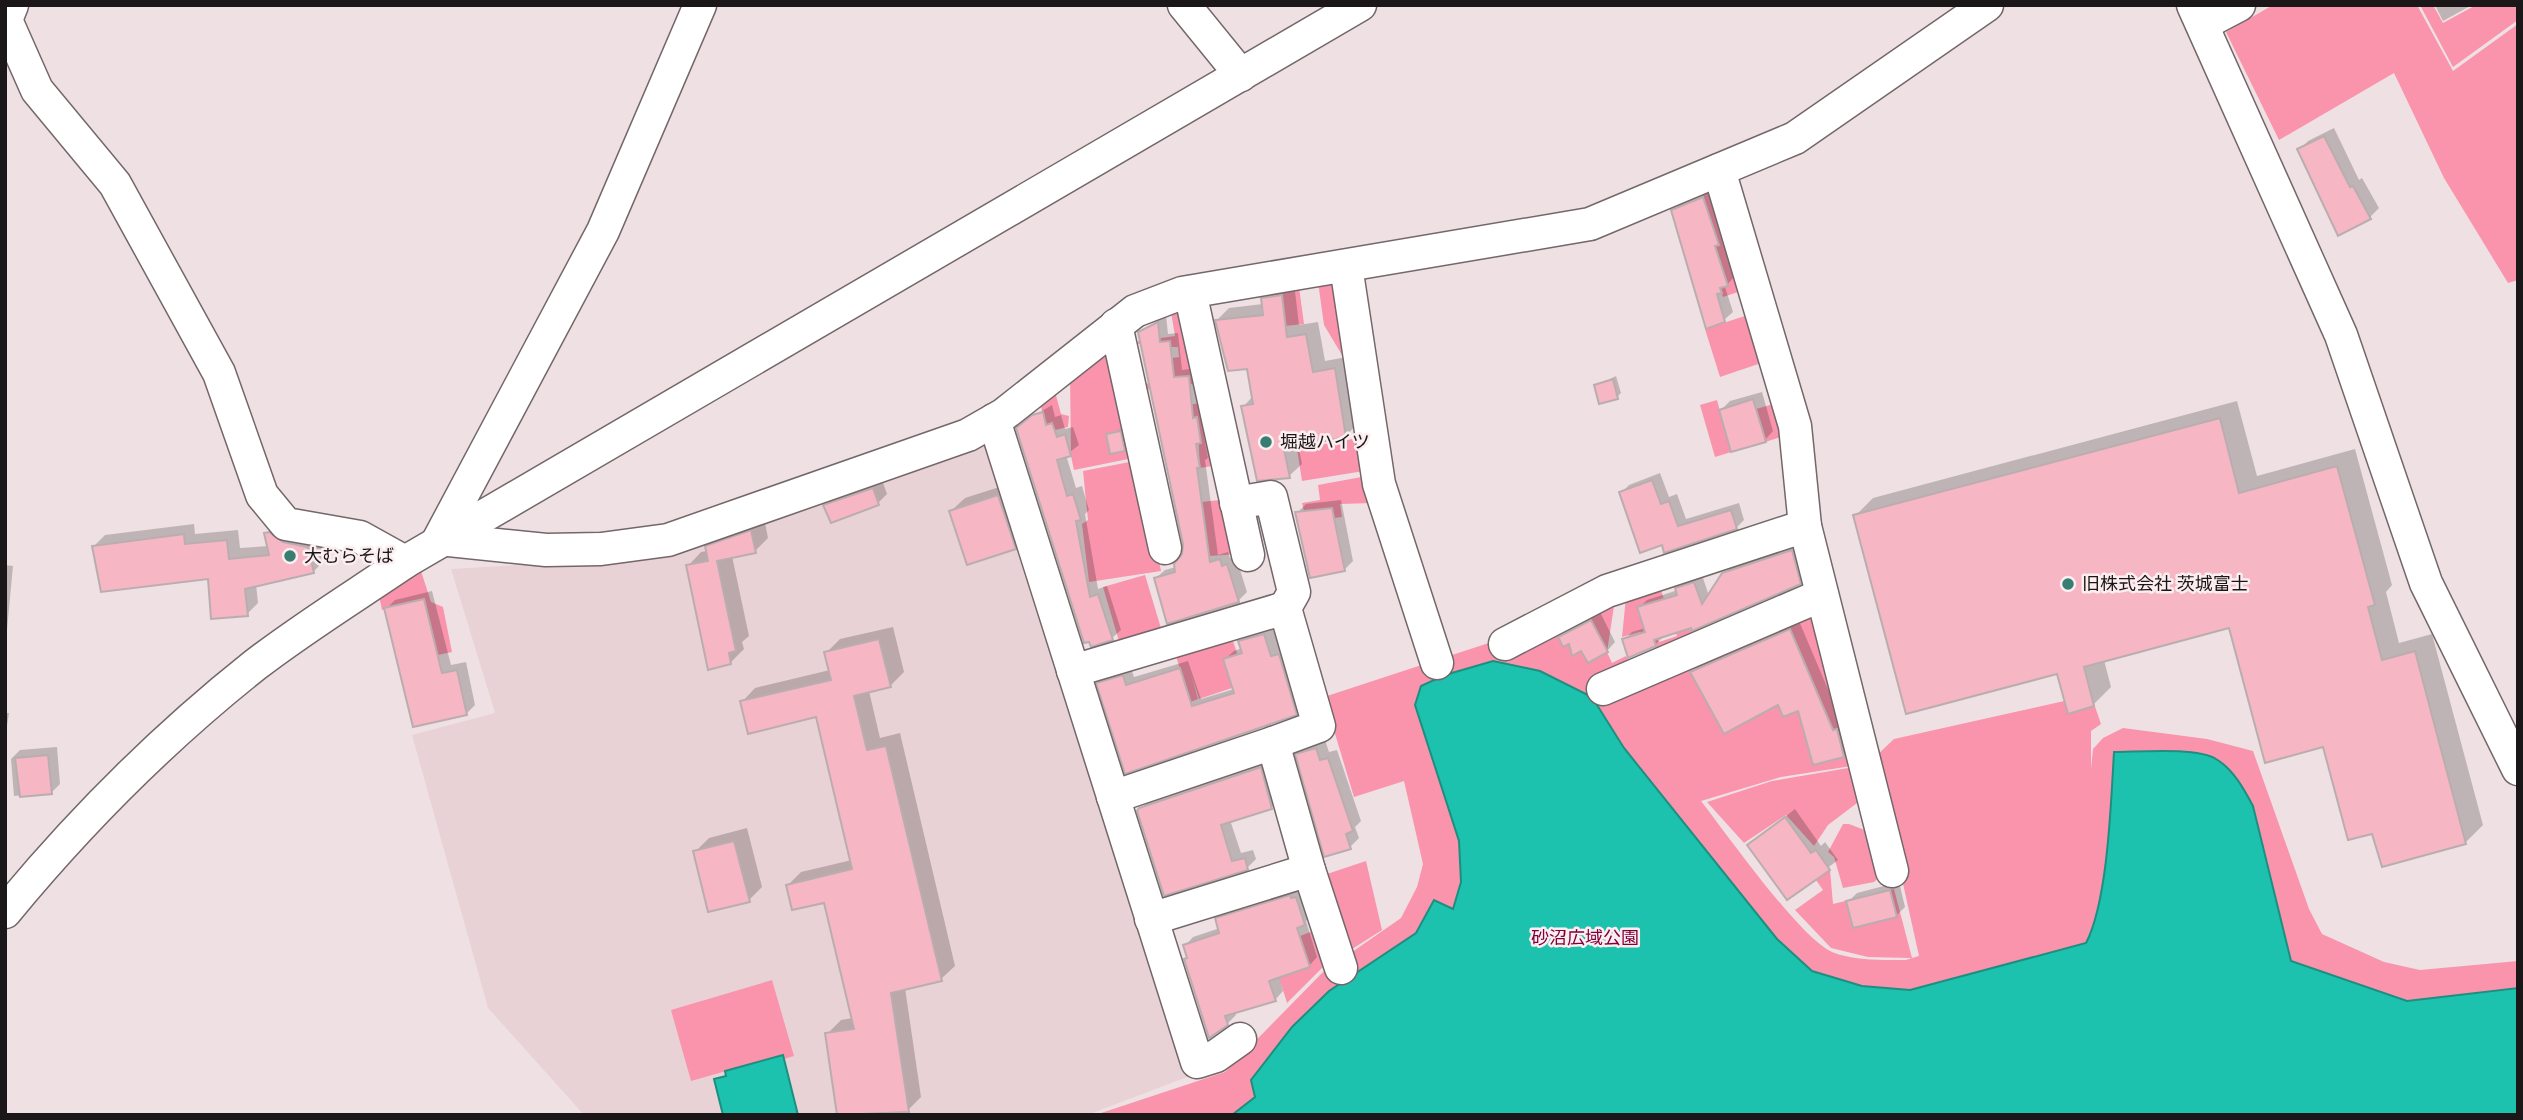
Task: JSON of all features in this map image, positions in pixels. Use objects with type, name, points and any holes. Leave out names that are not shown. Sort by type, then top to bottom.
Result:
[{"type":"street","points":[[12,5],[6,20],[37,90],[115,184],[219,373],[261,495],[286,524],[360,537],[405,562]]},
{"type":"street","points":[[1184,5],[1241,75]]},
{"type":"street","points":[[5,912],[41,868],[152,752],[257,664],[439,539],[1360,5]]},
{"type":"street","points":[[439,539],[546,550],[601,550],[668,540],[968,435],[994,420],[1135,311],[1190,292],[1590,224],[1795,138],[1987,5]]},
{"type":"street","points":[[2239,5],[2198,15],[2341,335],[2426,583],[2518,769]]},
{"type":"street","points":[[439,539],[603,231],[701,7]]},
{"type":"street","points":[[1719,170],[1795,426],[1805,526],[1892,871]]},
{"type":"street","points":[[1346,266],[1379,484],[1437,663]]},
{"type":"street","points":[[1190,292],[1248,555]]},
{"type":"street","points":[[1116,325],[1165,548]]},
{"type":"street","points":[[994,420],[1199,1069],[1240,1039]]},
{"type":"street","points":[[1073,671],[1285,608],[1294,592],[1271,497],[1237,503]]},
{"type":"street","points":[[1505,644],[1607,592],[1805,526]]},
{"type":"street","points":[[1604,689],[1822,595]]},
{"type":"street","points":[[1113,797],[1319,726],[1285,608]]},
{"type":"street","points":[[1273,743],[1309,870],[1341,968]]},
{"type":"street","points":[[1152,919],[1309,870]]},
{"type":"shaded area","points":[[988,437],[1190,1076],[1087,1115],[584,1115],[488,1008],[412,735],[495,713],[451,569],[533,564]]},
{"type":"shaded area","name":"砂沼広域公園","points":[[1493,661],[1540,671],[1592,697],[1624,748],[1777,939],[1812,971],[1862,986],[1910,990],[2086,943],[2104,877],[2114,752],[2152,751],[2207,755],[2222,763],[2233,774],[2253,806],[2291,961],[2407,1001],[2518,988],[2518,1115],[1232,1115],[1255,1097],[1251,1080],[1292,1027],[1329,991],[1416,933],[1434,900],[1453,909],[1461,882],[1459,841],[1415,705],[1421,686],[1445,675]]},
{"type":"shaded area","points":[[783,1055],[798,1115],[723,1115],[714,1079],[726,1076],[725,1071]]},
{"type":"green space","points":[[2273,5],[2417,5],[2453,71],[2518,24],[2518,280],[2508,283],[2444,178],[2394,73],[2279,140],[2226,32]]},
{"type":"green space","points":[[2420,5],[2433,5],[2443,23],[2476,5],[2518,5],[2518,20],[2453,67]]},
{"type":"green space","points":[[1713,186],[1747,289],[1723,297],[1720,288],[1727,286],[1715,246],[1719,244],[1701,190]]},
{"type":"green space","points":[[1334,280],[1344,351],[1342,355],[1324,325],[1318,282]]},
{"type":"green space","points":[[1299,287],[1304,324],[1265,328],[1262,308],[1271,307],[1275,325],[1271,290]]},
{"type":"green space","points":[[1170,306],[1187,312],[1200,383],[1144,390],[1143,384],[1174,380],[1172,358],[1179,357],[1178,347],[1171,347],[1169,341],[1138,344],[1138,341],[1175,336]]},
{"type":"green space","points":[[1754,313],[1770,360],[1720,377],[1705,329]]},
{"type":"green space","points":[[1108,345],[1138,457],[1074,470],[1071,456],[1070,374]]},
{"type":"green space","points":[[1054,388],[1061,414],[1069,416],[1068,427],[1055,430],[1052,423],[1046,425],[1041,407],[1029,411]]},
{"type":"green space","points":[[1717,400],[1731,452],[1715,457],[1700,405]]},
{"type":"green space","points":[[1200,403],[1218,465],[1200,468],[1197,418],[1190,418],[1188,405]]},
{"type":"green space","points":[[1777,403],[1787,435],[1765,442],[1756,409]]},
{"type":"green space","points":[[1364,437],[1370,470],[1302,481],[1297,449]]},
{"type":"green space","points":[[1140,460],[1161,571],[1089,582],[1082,524],[1088,520],[1083,471]]},
{"type":"green space","points":[[1367,476],[1372,503],[1340,504],[1342,517],[1334,518],[1332,508],[1304,511],[1302,503],[1320,500],[1318,485]]},
{"type":"green space","points":[[1228,499],[1239,554],[1209,556],[1202,502]]},
{"type":"green space","points":[[420,568],[431,602],[443,607],[452,652],[438,655],[424,599],[382,610],[379,595]]},
{"type":"green space","points":[[1145,575],[1163,635],[1121,648],[1103,587]]},
{"type":"green space","points":[[1657,579],[1664,599],[1637,608],[1639,616],[1643,615],[1659,642],[1677,636],[1672,622],[1687,617],[1697,647],[1660,660],[1654,644],[1645,648],[1640,632],[1622,637],[1627,587]]},
{"type":"green space","name":"砂沼広域公園","points":[[1616,593],[1607,652],[1612,663],[1626,656],[1633,669],[1818,599],[1858,765],[1781,777],[1701,801],[1801,927],[1832,952],[1878,960],[1906,960],[1919,956],[1875,757],[1894,739],[2091,695],[2101,724],[2091,731],[2091,769],[2093,749],[2103,738],[2123,728],[2207,739],[2253,751],[2309,909],[2322,934],[2384,962],[2420,970],[2518,961],[2518,1115],[1095,1115],[1225,1072],[1322,973],[1401,918],[1417,887],[1423,864],[1404,781],[1354,797],[1324,697],[1550,623],[1563,647],[1569,644],[1572,656],[1581,651],[1588,663],[1606,652],[1589,614]]},
{"type":"green space","points":[[1229,629],[1247,683],[1199,699],[1191,674],[1198,699],[1188,703],[1189,697],[1173,647]]},
{"type":"green space","points":[[1848,768],[1853,771],[1861,800],[1828,825],[1814,846],[1786,815],[1744,843],[1707,802],[1772,781]]},
{"type":"green space","points":[[1843,824],[1875,834],[1883,874],[1874,882],[1843,888],[1834,857],[1828,852]]},
{"type":"green space","points":[[1366,861],[1382,930],[1349,951],[1324,875]]},
{"type":"green space","points":[[1830,870],[1833,904],[1894,889],[1912,958],[1868,957],[1831,948],[1795,910],[1823,890],[1816,880]]},
{"type":"green space","points":[[1321,928],[1323,967],[1287,1003],[1279,977],[1309,967],[1300,936]]},
{"type":"green space","points":[[772,980],[794,1056],[784,1059],[782,1055],[691,1081],[671,1010]]},
{"type":"building","points":[[2324,136],[2350,187],[2353,186],[2371,219],[2338,236],[2297,149]]},
{"type":"building","points":[[1703,197],[1719,245],[1715,246],[1728,286],[1720,288],[1722,293],[1717,294],[1725,322],[1706,329],[1671,210]]},
{"type":"building","points":[[1282,295],[1287,337],[1306,334],[1313,372],[1335,368],[1346,437],[1284,449],[1290,478],[1257,481],[1241,406],[1253,404],[1247,369],[1228,371],[1215,320],[1263,315],[1261,298]]},
{"type":"building","points":[[1158,322],[1160,342],[1170,341],[1174,377],[1189,376],[1193,418],[1197,417],[1201,443],[1196,444],[1200,468],[1197,468],[1210,562],[1220,559],[1222,566],[1227,564],[1239,602],[1167,624],[1154,578],[1175,572],[1174,564],[1182,554],[1183,544],[1138,332]]},
{"type":"building","points":[[1613,379],[1618,399],[1599,404],[1594,385]]},
{"type":"building","points":[[1753,399],[1766,442],[1731,452],[1719,410]]},
{"type":"building","points":[[1043,412],[1046,425],[1052,423],[1057,437],[1065,434],[1071,456],[1057,460],[1067,496],[1073,494],[1081,520],[1076,521],[1090,597],[1098,594],[1113,640],[1091,647],[1089,642],[1084,643],[1016,428],[1032,415]]},
{"type":"building","name":"旧株式会社 茨城富士","points":[[2220,418],[2239,493],[2337,466],[2375,605],[2368,607],[2382,660],[2415,651],[2466,844],[2382,867],[2372,834],[2348,840],[2323,747],[2265,763],[2229,628],[2084,667],[2094,706],[2068,714],[2057,674],[1906,714],[1853,515]]},
{"type":"building","points":[[1121,431],[1125,451],[1110,454],[1106,434]]},
{"type":"building","points":[[1652,480],[1661,504],[1669,501],[1678,526],[1731,510],[1737,529],[1664,553],[1662,545],[1640,553],[1619,492]]},
{"type":"building","points":[[873,488],[879,505],[831,523],[823,505]]},
{"type":"building","points":[[998,495],[1016,549],[967,565],[949,511]]},
{"type":"building","points":[[1332,508],[1345,571],[1310,578],[1295,512]]},
{"type":"building","points":[[751,530],[756,553],[717,561],[736,651],[729,653],[731,664],[708,670],[686,565],[708,561],[705,546]]},
{"type":"building","points":[[269,532],[283,542],[308,547],[314,573],[245,589],[248,616],[211,619],[208,579],[101,592],[92,546],[184,534],[185,544],[227,540],[229,559],[269,555],[264,533]]},
{"type":"building","points":[[1792,550],[1801,584],[1692,631],[1691,628],[1654,640],[1656,646],[1628,658],[1622,639],[1645,632],[1637,607],[1677,595],[1675,588],[1694,582],[1702,604],[1722,573]]},
{"type":"building","points":[[424,599],[442,673],[457,670],[467,715],[413,727],[384,608]]},
{"type":"building","points":[[1591,620],[1608,652],[1588,663],[1581,651],[1572,656],[1569,644],[1563,647],[1558,637]]},
{"type":"building","points":[[1790,629],[1833,730],[1837,729],[1844,757],[1813,765],[1798,711],[1783,717],[1778,705],[1724,734],[1690,672]]},
{"type":"building","points":[[1264,634],[1271,656],[1279,654],[1297,715],[1125,774],[1096,683],[1123,675],[1126,685],[1180,668],[1192,706],[1234,693],[1223,659],[1242,653],[1238,641]]},
{"type":"building","points":[[879,639],[891,687],[854,696],[867,750],[886,746],[942,981],[891,993],[909,1112],[837,1115],[825,1033],[854,1029],[824,903],[792,910],[786,885],[852,869],[816,717],[748,734],[740,701],[831,680],[824,652]]},
{"type":"building","points":[[1316,748],[1320,760],[1328,758],[1353,831],[1346,834],[1351,849],[1324,857],[1295,754]]},
{"type":"building","points":[[48,755],[52,794],[20,797],[15,758]]},
{"type":"building","points":[[1261,767],[1272,809],[1221,825],[1232,861],[1245,858],[1248,870],[1164,896],[1137,811],[1139,808]]},
{"type":"building","points":[[1785,817],[1811,853],[1816,850],[1830,870],[1787,900],[1747,845]]},
{"type":"building","points":[[734,841],[750,902],[708,912],[693,851]]},
{"type":"building","points":[[1890,890],[1897,917],[1853,928],[1846,901]]},
{"type":"building","points":[[1290,895],[1291,898],[1296,897],[1305,925],[1297,928],[1310,967],[1269,981],[1276,1001],[1225,1016],[1228,1025],[1209,1038],[1184,959],[1187,958],[1183,945],[1219,933],[1215,918]]},
{"type":"place","name":"堀越ハイツ","points":[[1266,442]]},
{"type":"place","name":"大むらそば","points":[[290,556]]},
{"type":"place","name":"旧株式会社 茨城富士","points":[[2068,584]]}]
